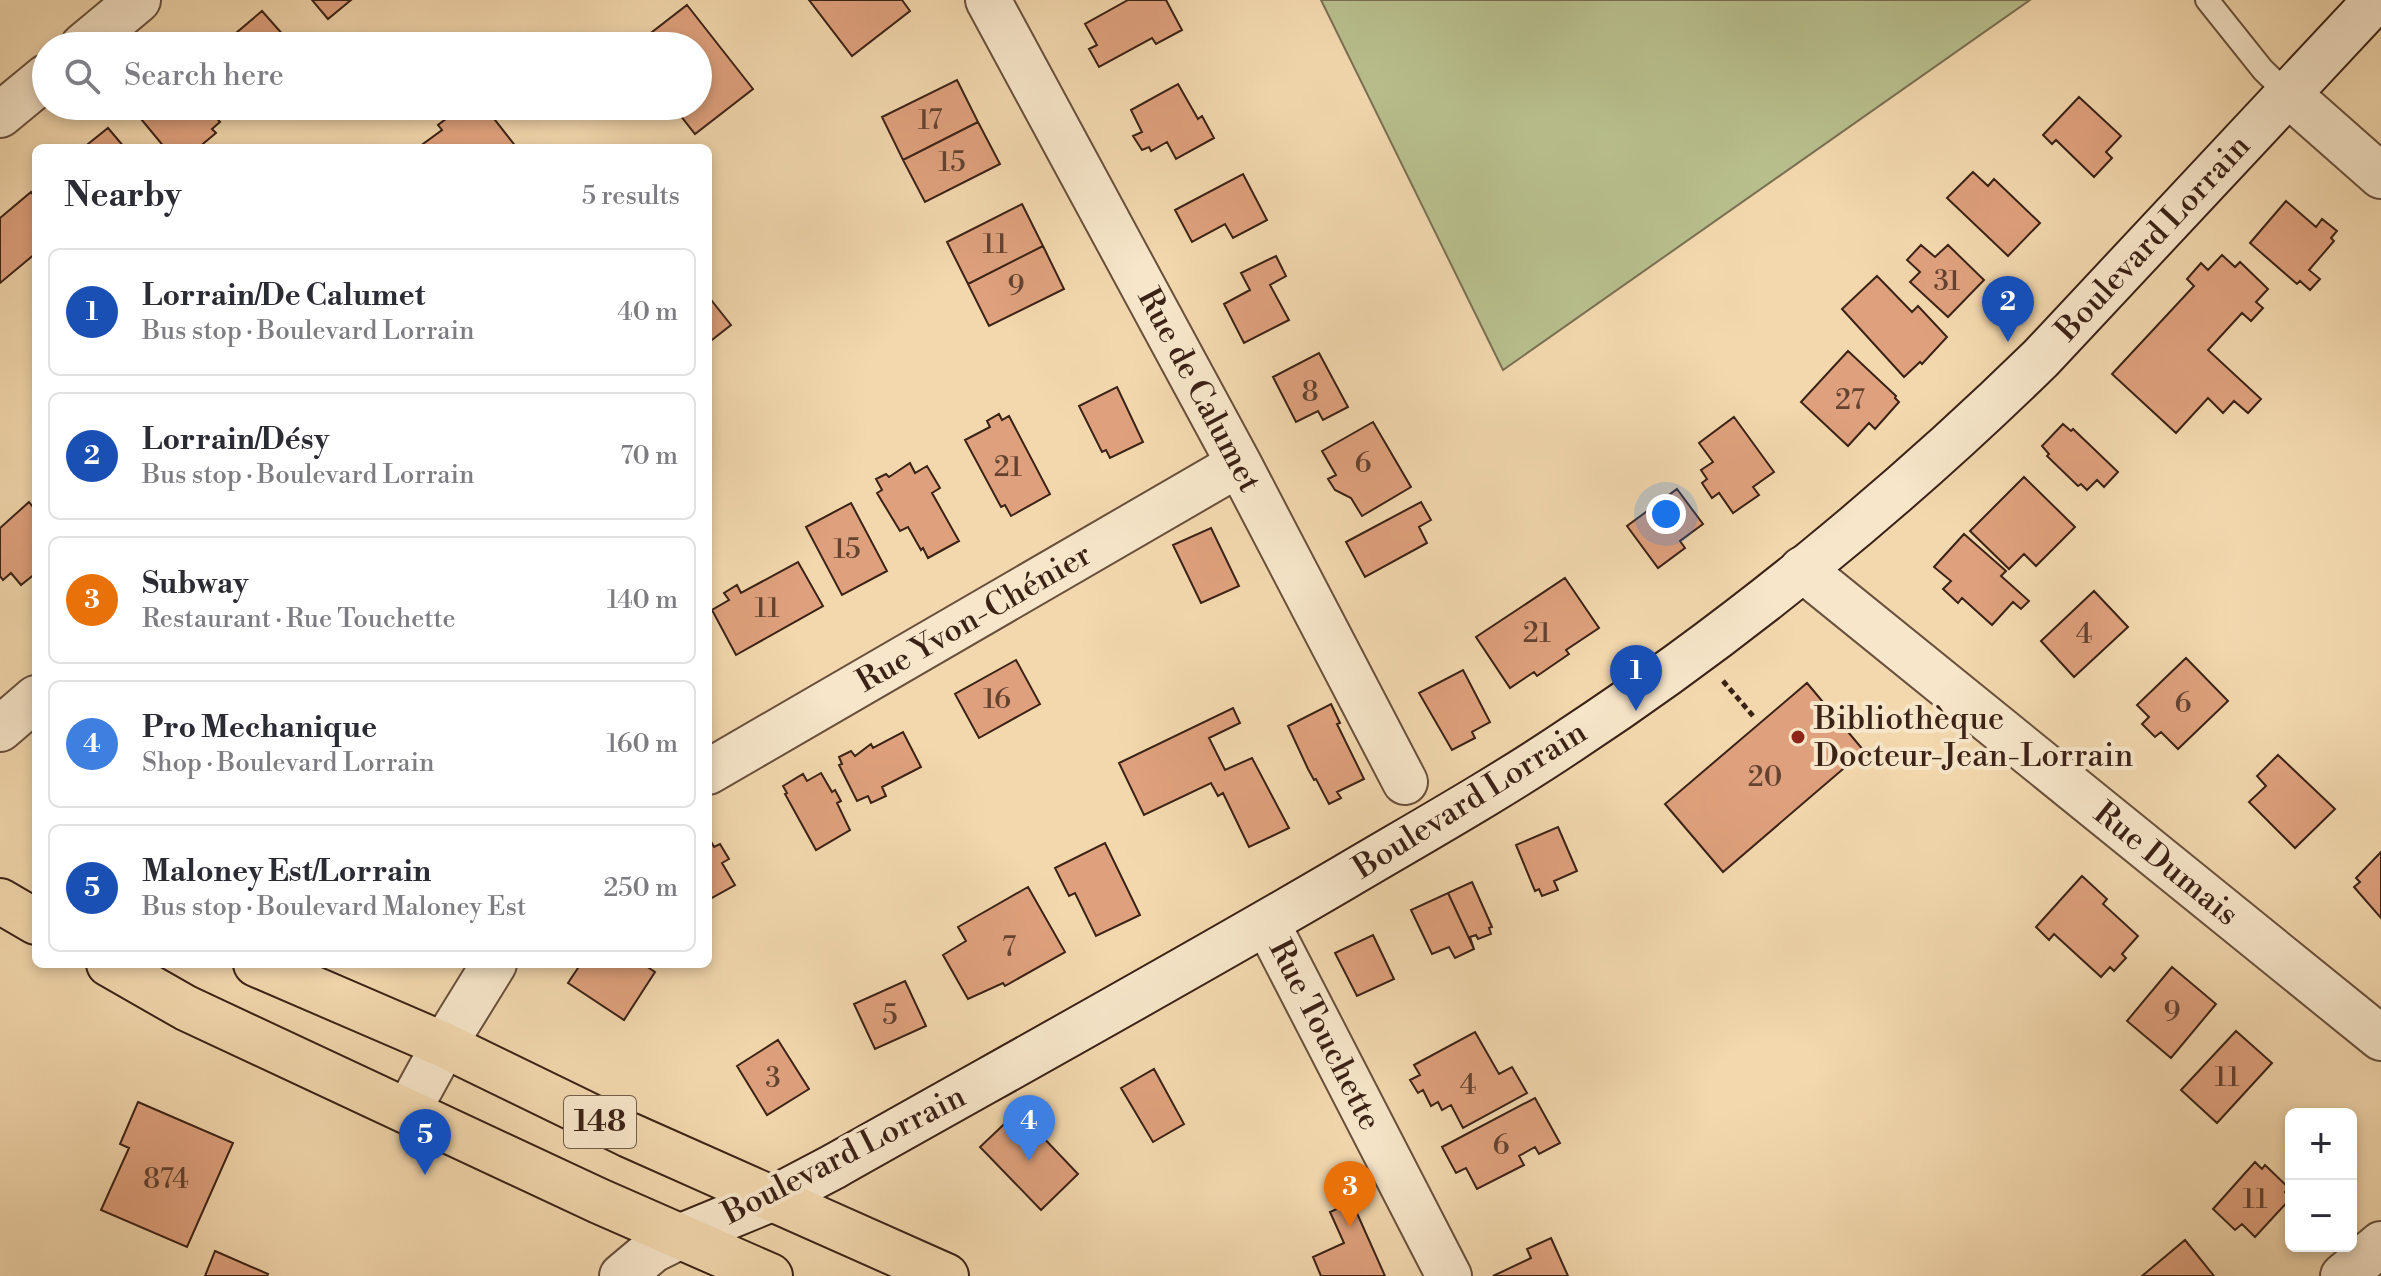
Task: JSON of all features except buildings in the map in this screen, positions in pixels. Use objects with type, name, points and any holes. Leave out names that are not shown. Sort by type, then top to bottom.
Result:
[{"type":"main road","points":[[0,873],[32,884]]},
{"type":"main road","points":[[0,901],[32,920]]},
{"type":"main road","name":"148","points":[[116,968],[186,1008],[679,1237],[770,1276]]},
{"type":"main road","name":"148","points":[[265,968],[444,1045],[629,1135],[946,1276]]},
{"type":"street","points":[[100,32],[138,0]]},
{"type":"street","name":"Rue de Calumet","points":[[988,0],[1239,464],[1405,782]]},
{"type":"street","name":"Boulevard Lorrain","points":[[622,1276],[653,1250],[774,1198],[1267,923],[1569,741],[1676,665],[1802,569],[1935,459],[2041,358],[2376,0]]},
{"type":"street","points":[[0,115],[32,89]]},
{"type":"street","points":[[2287,93],[2381,176]]},
{"type":"street","name":"Rue Yvon-Chénier","points":[[712,770],[1239,464]]},
{"type":"street","name":"Rue Dumais","points":[[1802,569],[2381,1038]]},
{"type":"street","points":[[0,729],[32,701]]},
{"type":"street","name":"Rue Touchette","points":[[1267,923],[1449,1276]]},
{"type":"street","points":[[408,1111],[492,968]]},
{"type":"street","points":[[2343,1276],[2381,1244]]},
{"type":"lane","points":[[2207,0],[2263,70],[2287,93]]},
{"type":"green space","points":[[1321,0],[2030,0],[1503,370]]},
{"type":"place","name":"Lorrain/Désy","points":[[2008,342]]},
{"type":"place","name":"Lorrain/De Calumet","points":[[1636,711]]},
{"type":"place","name":"Bibliothèque Docteur-Jean-Lorrain","points":[[1798,737]]},
{"type":"place","name":"Pro Mechanique","points":[[1029,1161]]},
{"type":"place","name":"Maloney Est/Lorrain","points":[[425,1175]]},
{"type":"place","name":"Subway","points":[[1350,1227]]}]
